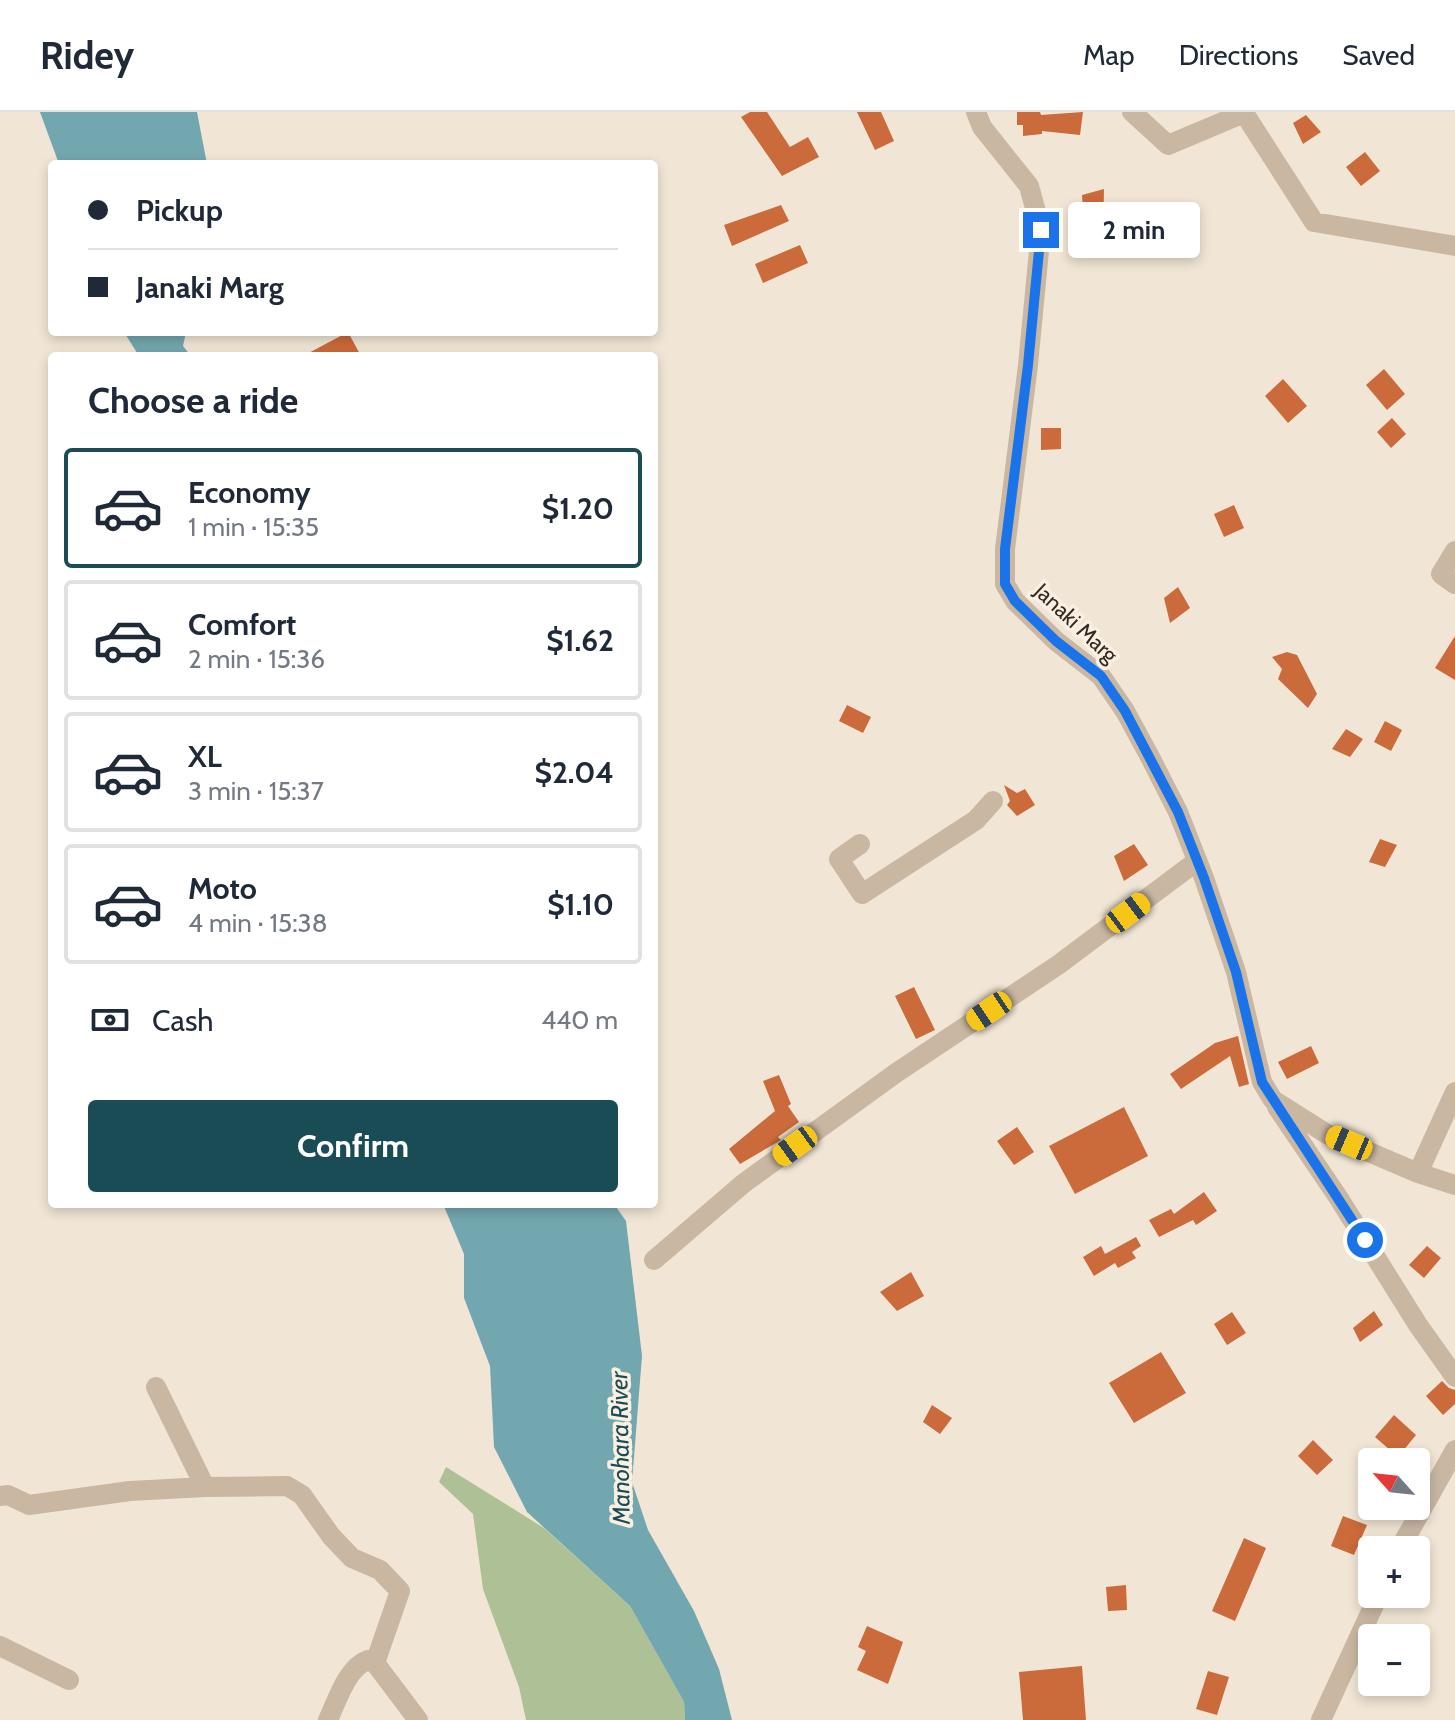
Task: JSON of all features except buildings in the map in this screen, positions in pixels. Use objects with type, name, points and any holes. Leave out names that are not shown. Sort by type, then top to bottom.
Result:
[{"type":"street","name":"Janaki Marg","points":[[976,112],[982,127],[1029,186],[1041,230],[1030,351],[1005,549],[1005,584],[1015,601],[1056,641],[1101,676],[1125,711],[1178,812],[1197,861],[1236,972],[1262,1082],[1418,1325],[1455,1377]]},
{"type":"street","points":[[1132,112],[1168,145],[1244,113],[1314,222],[1455,246]]},
{"type":"street","points":[[1455,551],[1441,574],[1455,584]]},
{"type":"street","points":[[860,844],[839,859],[862,894],[976,820],[993,801]]},
{"type":"street","points":[[654,1260],[744,1183],[896,1073],[1058,965],[1197,861]]},
{"type":"street","points":[[1418,1173],[1455,1092]]},
{"type":"street","points":[[1273,1100],[1327,1134],[1418,1173],[1455,1185]]},
{"type":"street","points":[[156,1387],[205,1487]]},
{"type":"street","points":[[1407,1536],[1455,1450]]},
{"type":"street","points":[[3,1491],[29,1505],[130,1491],[287,1486],[302,1495],[331,1536],[352,1558],[380,1570],[400,1591],[375,1663]]},
{"type":"street","points":[[1321,1720],[1373,1608]]},
{"type":"street","points":[[0,1646],[69,1680]]},
{"type":"street","points":[[328,1720],[344,1687],[361,1662],[368,1660],[375,1663],[418,1720]]},
{"type":"green space","points":[[446,1467],[544,1528],[630,1606],[684,1702],[685,1720],[526,1720],[519,1687],[483,1589],[473,1514],[439,1482]]},
{"type":"water","points":[[40,112],[197,112],[206,160],[58,160]]},
{"type":"water","points":[[126,336],[185,336],[183,346],[188,352],[136,352]]},
{"type":"water","name":"Manohara River","points":[[445,1208],[617,1208],[626,1221],[642,1356],[632,1482],[648,1530],[694,1611],[719,1669],[732,1720],[685,1720],[684,1702],[630,1606],[527,1512],[494,1447],[490,1366],[464,1298],[464,1254]]},
{"type":"route","points":[[1041,230],[1005,549],[1005,584],[1015,601],[1056,641],[1101,676],[1125,711],[1178,812],[1204,878],[1236,972],[1262,1082],[1365,1240]]}]
